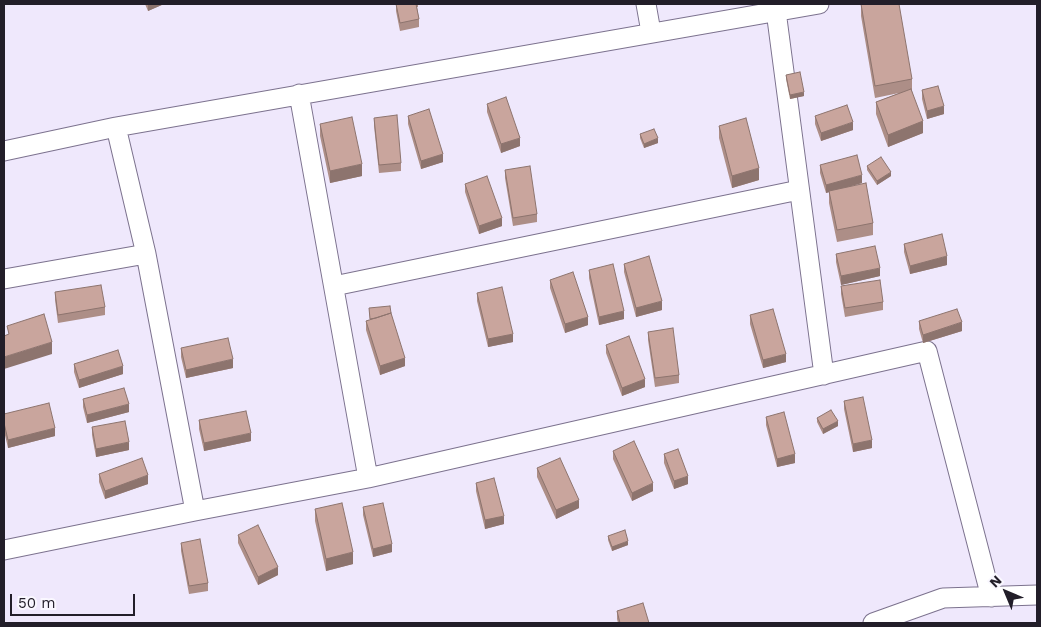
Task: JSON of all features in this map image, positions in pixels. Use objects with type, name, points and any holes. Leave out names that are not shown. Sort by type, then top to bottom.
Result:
[{"type":"street","points":[[646,4],[651,32]]},
{"type":"street","points":[[4,151],[116,127],[819,4]]},
{"type":"street","points":[[776,11],[824,375]]},
{"type":"street","points":[[299,94],[368,478]]},
{"type":"street","points":[[116,127],[146,254],[195,511]]},
{"type":"street","points":[[334,286],[799,190]]},
{"type":"street","points":[[4,279],[146,254]]},
{"type":"street","points":[[4,550],[368,478],[927,352],[991,597]]},
{"type":"street","points":[[873,623],[943,598],[1037,595]]},
{"type":"building","points":[[396,4],[416,4],[419,19],[400,23]]},
{"type":"building","points":[[861,4],[899,4],[912,79],[875,86]]},
{"type":"building","points":[[800,72],[804,92],[790,95],[786,75]]},
{"type":"building","points":[[938,86],[944,106],[927,111],[922,90]]},
{"type":"building","points":[[911,89],[923,121],[888,135],[876,102]]},
{"type":"building","points":[[506,97],[520,138],[501,144],[487,104]]},
{"type":"building","points":[[847,105],[853,122],[821,133],[815,116]]},
{"type":"building","points":[[429,109],[443,154],[421,161],[408,116]]},
{"type":"building","points":[[397,115],[401,163],[379,165],[374,118]]},
{"type":"building","points":[[352,117],[362,164],[330,171],[320,124]]},
{"type":"building","points":[[746,118],[759,168],[732,176],[719,126]]},
{"type":"building","points":[[654,129],[658,138],[644,144],[640,134]]},
{"type":"building","points":[[857,155],[862,175],[826,185],[820,165]]},
{"type":"building","points":[[881,157],[891,172],[877,181],[867,166]]},
{"type":"building","points":[[530,166],[537,214],[513,218],[505,170]]},
{"type":"building","points":[[487,176],[502,218],[479,226],[465,184]]},
{"type":"building","points":[[866,183],[873,223],[837,230],[829,191]]},
{"type":"building","points":[[942,234],[947,256],[910,266],[904,244]]},
{"type":"building","points":[[875,246],[880,268],[841,276],[836,254]]},
{"type":"building","points":[[649,256],[662,301],[636,308],[624,264]]},
{"type":"building","points":[[613,264],[624,311],[599,317],[589,270]]},
{"type":"building","points":[[573,272],[588,317],[565,324],[550,280]]},
{"type":"building","points":[[880,280],[883,302],[845,308],[841,286]]},
{"type":"building","points":[[101,285],[105,307],[58,315],[55,292]]},
{"type":"building","points":[[502,287],[513,334],[488,339],[477,293]]},
{"type":"building","points":[[390,306],[391,313],[370,319],[369,308]]},
{"type":"building","points":[[773,309],[786,354],[763,360],[750,315]]},
{"type":"building","points":[[957,309],[962,322],[923,335],[919,321]]},
{"type":"building","points":[[391,313],[405,358],[380,366],[366,321]]},
{"type":"building","points":[[44,314],[52,342],[4,357],[4,336],[9,334],[7,326]]},
{"type":"building","points":[[673,328],[679,375],[655,378],[648,332]]},
{"type":"building","points":[[629,336],[645,379],[622,388],[606,345]]},
{"type":"building","points":[[228,338],[233,359],[186,370],[181,348]]},
{"type":"building","points":[[118,350],[123,366],[79,380],[74,364]]},
{"type":"building","points":[[124,388],[129,404],[87,415],[83,399]]},
{"type":"building","points":[[863,397],[872,440],[853,444],[844,401]]},
{"type":"building","points":[[49,403],[55,428],[8,440],[4,414]]},
{"type":"building","points":[[831,410],[838,421],[823,429],[817,418]]},
{"type":"building","points":[[246,411],[251,433],[204,443],[199,420]]},
{"type":"building","points":[[784,412],[795,454],[777,459],[766,417]]},
{"type":"building","points":[[125,421],[129,442],[96,449],[92,427]]},
{"type":"building","points":[[634,441],[653,483],[632,493],[613,451]]},
{"type":"building","points":[[678,449],[688,476],[674,481],[664,454]]},
{"type":"building","points":[[142,458],[148,475],[105,491],[99,474]]},
{"type":"building","points":[[560,458],[579,500],[556,510],[537,468]]},
{"type":"building","points":[[494,478],[504,516],[485,520],[476,483]]},
{"type":"building","points":[[342,503],[353,552],[326,559],[315,509]]},
{"type":"building","points":[[383,503],[392,544],[373,549],[363,507]]},
{"type":"building","points":[[258,525],[278,567],[258,577],[238,535]]},
{"type":"building","points":[[625,530],[628,541],[612,547],[608,536]]},
{"type":"building","points":[[200,539],[208,583],[189,586],[181,543]]},
{"type":"building","points":[[643,603],[649,623],[620,623],[617,611]]}]
